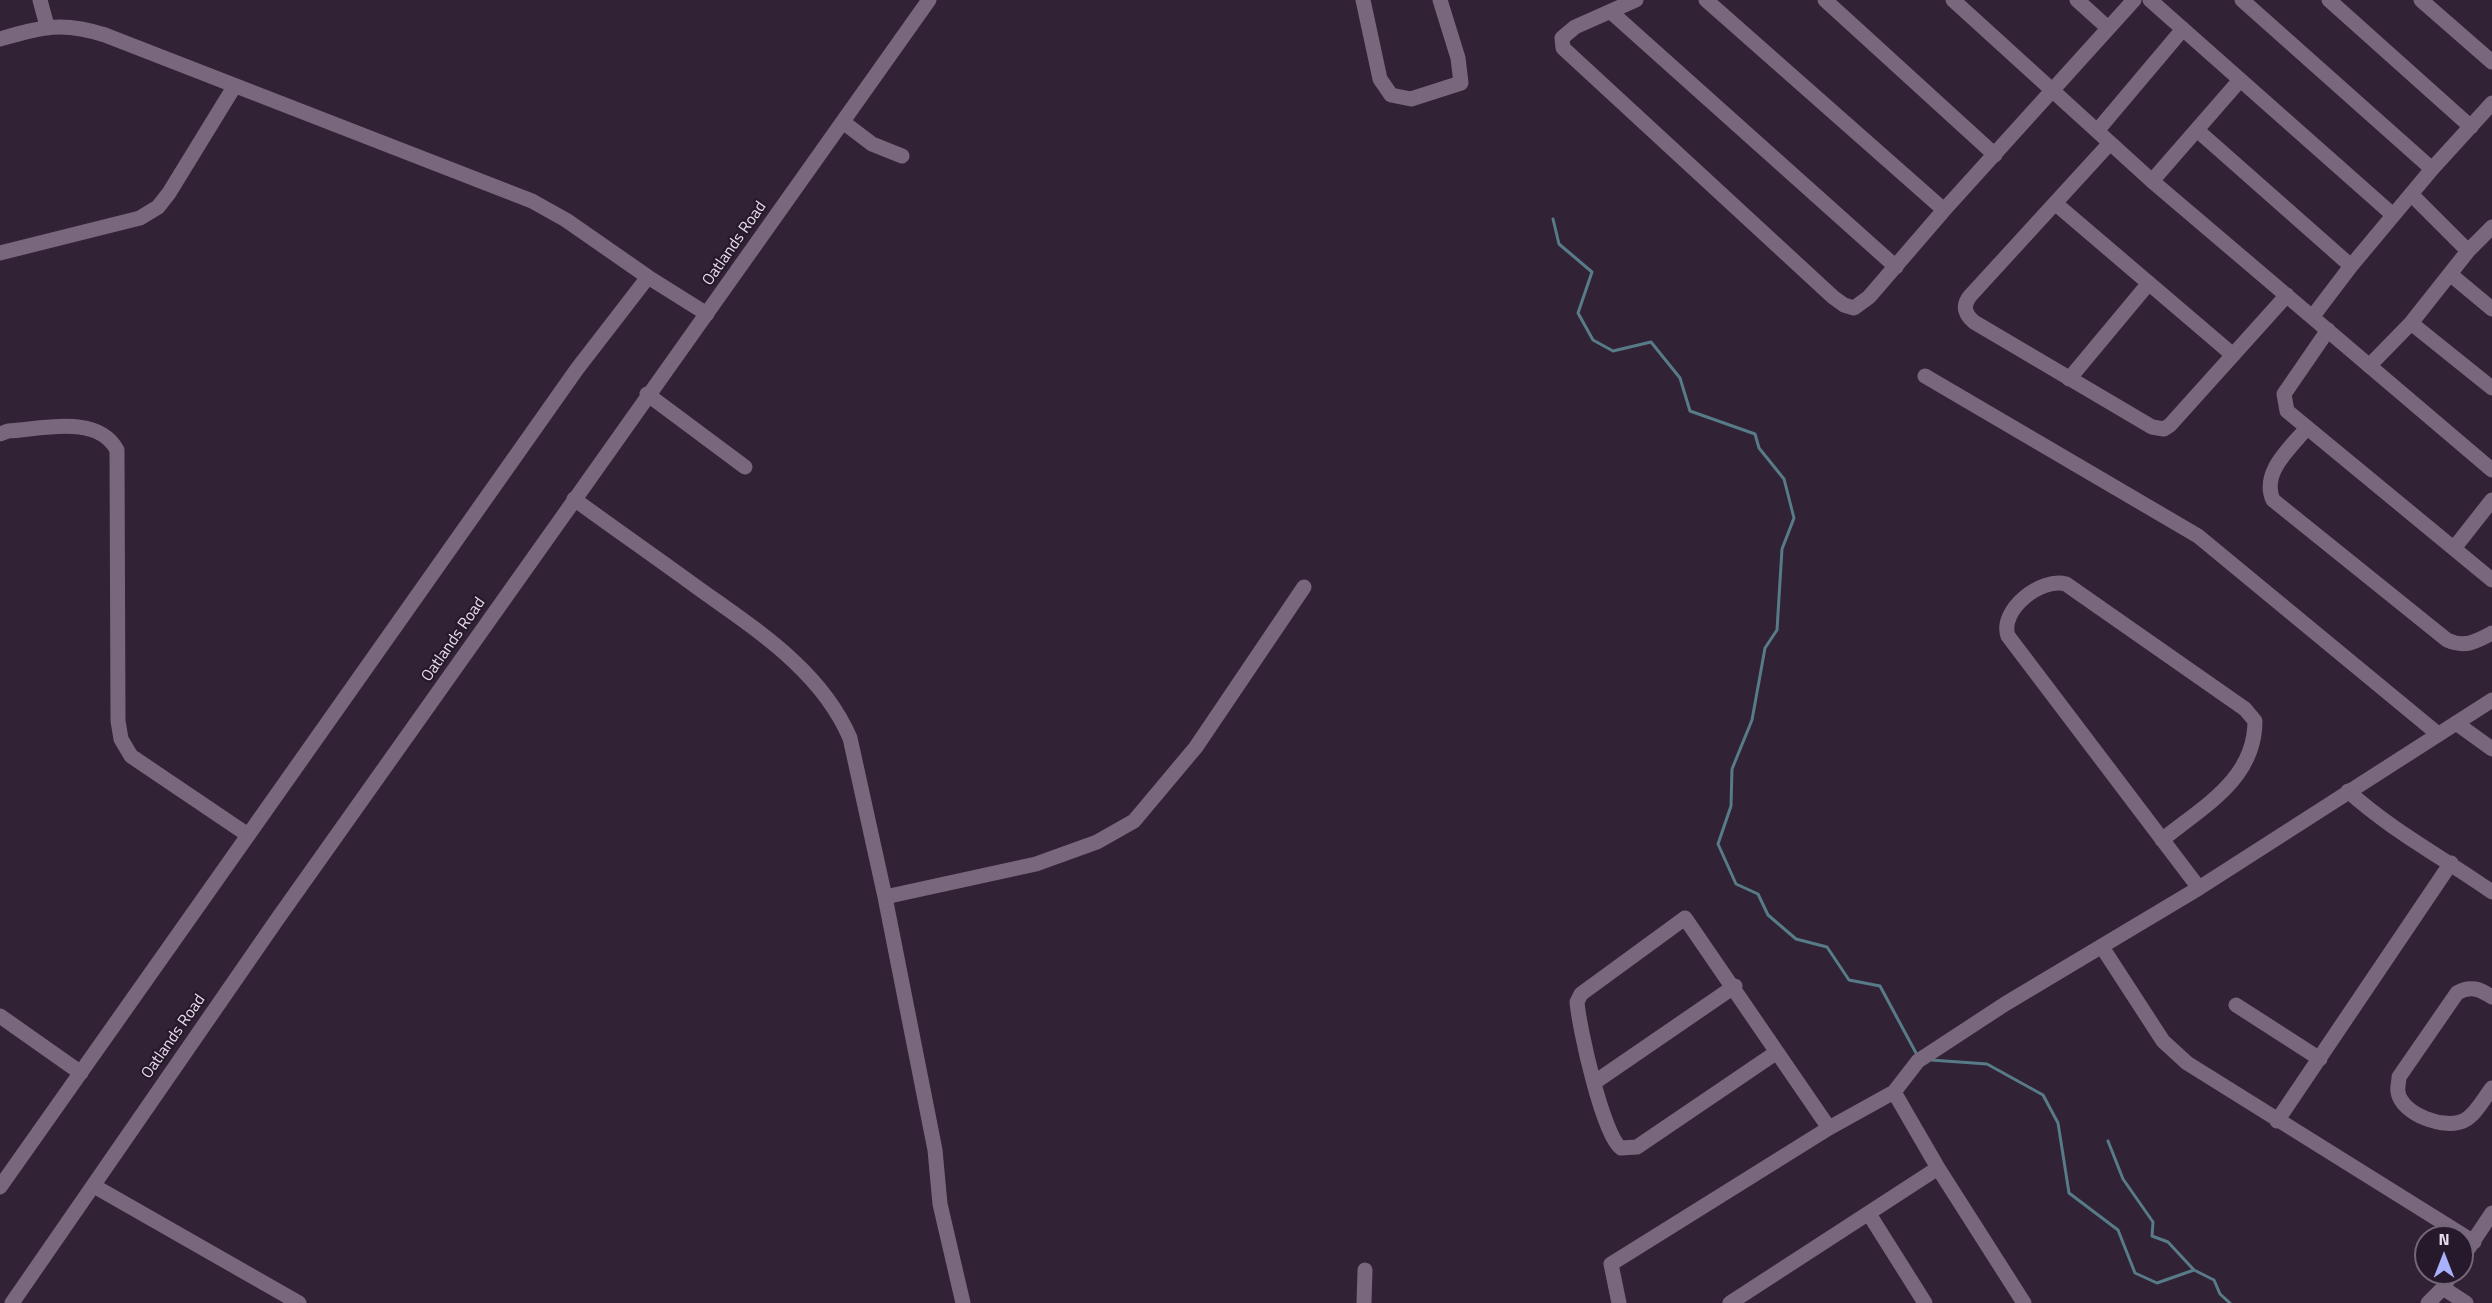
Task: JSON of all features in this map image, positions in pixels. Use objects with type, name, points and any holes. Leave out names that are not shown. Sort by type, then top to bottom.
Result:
[{"type":"street","points":[[40,0],[46,26]]},
{"type":"street","name":"Oatlands Road","points":[[12,1303],[263,940],[647,394],[707,314],[929,0]]},
{"type":"street","points":[[1363,0],[1380,79],[1391,95],[1411,99],[1461,83],[1458,58],[1440,0]]},
{"type":"street","points":[[1635,0],[1565,33],[1562,42],[1568,55],[1833,297],[1848,307],[1861,305],[2134,0]]},
{"type":"street","points":[[1706,0],[1944,210]]},
{"type":"street","points":[[1825,0],[1995,155]]},
{"type":"street","points":[[1953,0],[2152,181],[2492,470]]},
{"type":"street","points":[[2076,0],[2108,28]]},
{"type":"street","points":[[2150,0],[2393,215]]},
{"type":"street","points":[[2242,0],[2432,169]]},
{"type":"street","points":[[2329,0],[2471,127]]},
{"type":"street","points":[[2421,0],[2492,63]]},
{"type":"street","points":[[1611,12],[1896,267]]},
{"type":"street","points":[[0,39],[46,26],[84,28],[105,34],[234,87],[532,201],[566,220],[648,277],[707,314]]},
{"type":"street","points":[[2097,131],[2183,29]]},
{"type":"street","points":[[2152,181],[2240,80]]},
{"type":"street","points":[[0,253],[140,218],[158,207],[170,193],[234,87]]},
{"type":"street","points":[[2313,316],[2350,266],[2432,169],[2492,103]]},
{"type":"street","points":[[843,122],[872,144],[902,156]]},
{"type":"street","points":[[2197,130],[2350,266]]},
{"type":"street","points":[[2110,143],[1970,296],[1965,309],[1974,322],[2152,427],[2164,429],[2170,426],[2287,295]]},
{"type":"street","points":[[2412,195],[2468,251]]},
{"type":"street","points":[[2056,204],[2233,355]]},
{"type":"street","points":[[2369,366],[2411,323],[2468,251],[2492,227]]},
{"type":"street","points":[[2450,274],[2492,309]]},
{"type":"street","points":[[0,1187],[577,369],[648,277]]},
{"type":"street","points":[[2069,379],[2149,283]]},
{"type":"street","points":[[2411,323],[2492,388]]},
{"type":"street","points":[[2328,330],[2284,394],[2287,411],[2306,429],[2455,547],[2492,580]]},
{"type":"street","points":[[1925,376],[2198,536],[2438,734]]},
{"type":"street","points":[[647,394],[745,466]]},
{"type":"street","points":[[0,434],[8,431],[78,428],[102,432],[112,440],[117,450],[118,721],[121,740],[132,756],[248,835]]},
{"type":"street","points":[[2306,429],[2269,479],[2269,490],[2273,500],[2447,640],[2458,645],[2471,644],[2492,633]]},
{"type":"street","points":[[574,499],[775,643],[810,677],[842,719],[850,738],[885,897],[935,1150],[940,1204],[963,1303]]},
{"type":"street","points":[[2455,547],[2492,500]]},
{"type":"street","points":[[2162,840],[2235,780],[2245,764],[2255,721],[2245,709],[2066,584],[2051,584],[2037,590],[2013,608],[2006,620],[2008,636],[2162,840],[2199,888]]},
{"type":"street","points":[[885,897],[1036,864],[1097,842],[1134,821],[1196,747],[1304,587]]},
{"type":"street","points":[[1619,1303],[1611,1264],[1829,1128],[1894,1092],[1917,1061],[2005,1004],[2199,888],[2492,700]]},
{"type":"street","points":[[2456,723],[2492,749]]},
{"type":"street","points":[[2348,791],[2397,832],[2451,863],[2492,892]]},
{"type":"street","points":[[2277,1121],[2451,863]]},
{"type":"street","points":[[1777,1052],[1631,1149],[1621,1148],[1615,1144],[1602,1114],[1577,1002],[1581,994],[1685,918],[1735,986],[1829,1128]]},
{"type":"street","points":[[2102,947],[2163,1041],[2174,1052],[2277,1121],[2446,1225]]},
{"type":"street","points":[[1594,1082],[1735,986]]},
{"type":"street","points":[[2492,997],[2473,988],[2465,988],[2457,993],[2399,1077],[2398,1092],[2402,1101],[2417,1114],[2438,1124],[2451,1124],[2464,1120],[2474,1112],[2492,1088]]},
{"type":"street","points":[[2236,1005],[2320,1059]]},
{"type":"street","points":[[0,1016],[81,1073]]},
{"type":"street","points":[[1894,1092],[1938,1168],[2024,1303]]},
{"type":"street","points":[[1730,1303],[1938,1168]]},
{"type":"street","points":[[94,1185],[299,1303]]},
{"type":"street","points":[[1869,1214],[1925,1303]]},
{"type":"street","points":[[2474,1242],[2490,1220]]},
{"type":"street","points":[[1364,1303],[1365,1270]]},
{"type":"street","points":[[2428,1303],[2446,1285]]},
{"type":"street","points":[[2444,1288],[2466,1303]]},
{"type":"waterway","points":[[1553,219],[1559,244],[1592,272],[1578,313],[1593,340],[1613,351],[1651,342],[1680,378],[1690,411],[1755,434],[1759,448],[1784,479],[1794,518],[1782,549],[1777,630],[1765,648],[1752,720],[1732,769],[1731,806],[1718,844],[1736,884],[1758,894],[1768,915],[1796,939],[1827,947],[1849,980],[1880,986],[1916,1053]]},
{"type":"waterway","points":[[1931,1060],[1987,1064],[2043,1095],[2058,1123],[2069,1193],[2118,1230],[2135,1273],[2157,1283],[2194,1270]]},
{"type":"waterway","points":[[2108,1141],[2123,1179],[2153,1222],[2152,1236],[2168,1242],[2194,1270],[2214,1280],[2220,1294],[2230,1303]]}]
